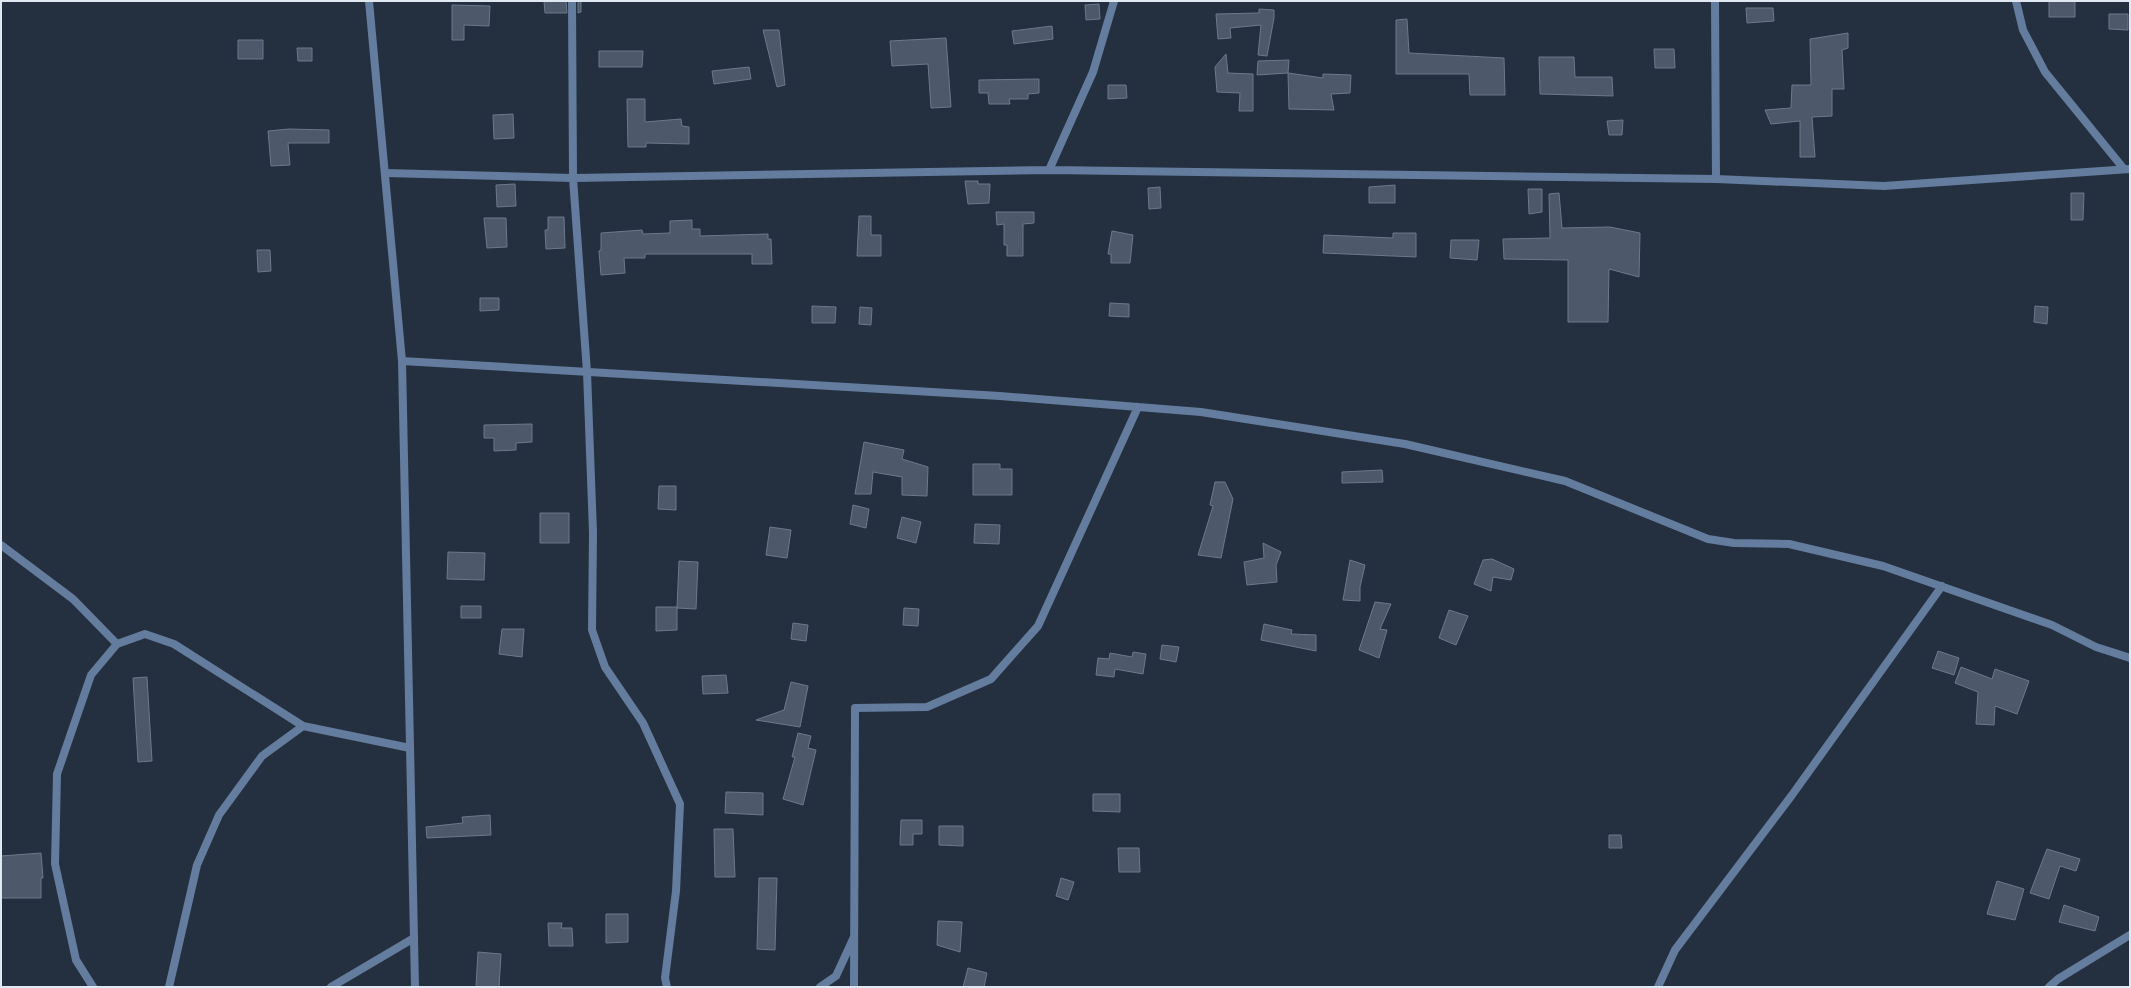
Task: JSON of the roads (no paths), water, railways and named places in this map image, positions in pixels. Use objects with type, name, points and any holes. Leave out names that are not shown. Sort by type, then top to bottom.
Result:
[{"type":"street","points":[[369,1],[402,361],[415,987]]},
{"type":"street","points":[[572,1],[573,178],[587,372],[593,532],[592,630],[606,667],[643,723],[680,804],[676,891],[665,978],[667,987]]},
{"type":"street","points":[[1049,170],[1093,72],[1114,1]]},
{"type":"street","points":[[1716,1],[1716,179]]},
{"type":"street","points":[[2016,1],[2023,30],[2045,72],[2127,169]]},
{"type":"street","points":[[385,173],[573,178],[1049,170],[1716,179],[1884,186],[2127,169]]},
{"type":"street","points":[[402,361],[1000,396],[1202,412],[1405,444],[1566,481],[1708,539],[1734,543],[1789,544],[1883,566],[2052,625],[2096,647],[2130,658]]},
{"type":"street","points":[[854,987],[855,708],[927,707],[991,679],[1038,626],[1138,407]]},
{"type":"street","points":[[1,545],[73,599],[117,644]]},
{"type":"street","points":[[1658,987],[1675,950],[1792,795],[1942,586]]},
{"type":"street","points":[[92,987],[76,960],[55,864],[57,774],[91,675],[117,644],[145,634],[174,644],[303,726],[410,748]]},
{"type":"street","points":[[169,987],[197,865],[219,815],[262,756],[303,726]]},
{"type":"street","points":[[820,987],[836,976],[854,937],[855,865]]},
{"type":"street","points":[[2049,987],[2058,979],[2130,935]]},
{"type":"street","points":[[331,987],[414,938]]}]
